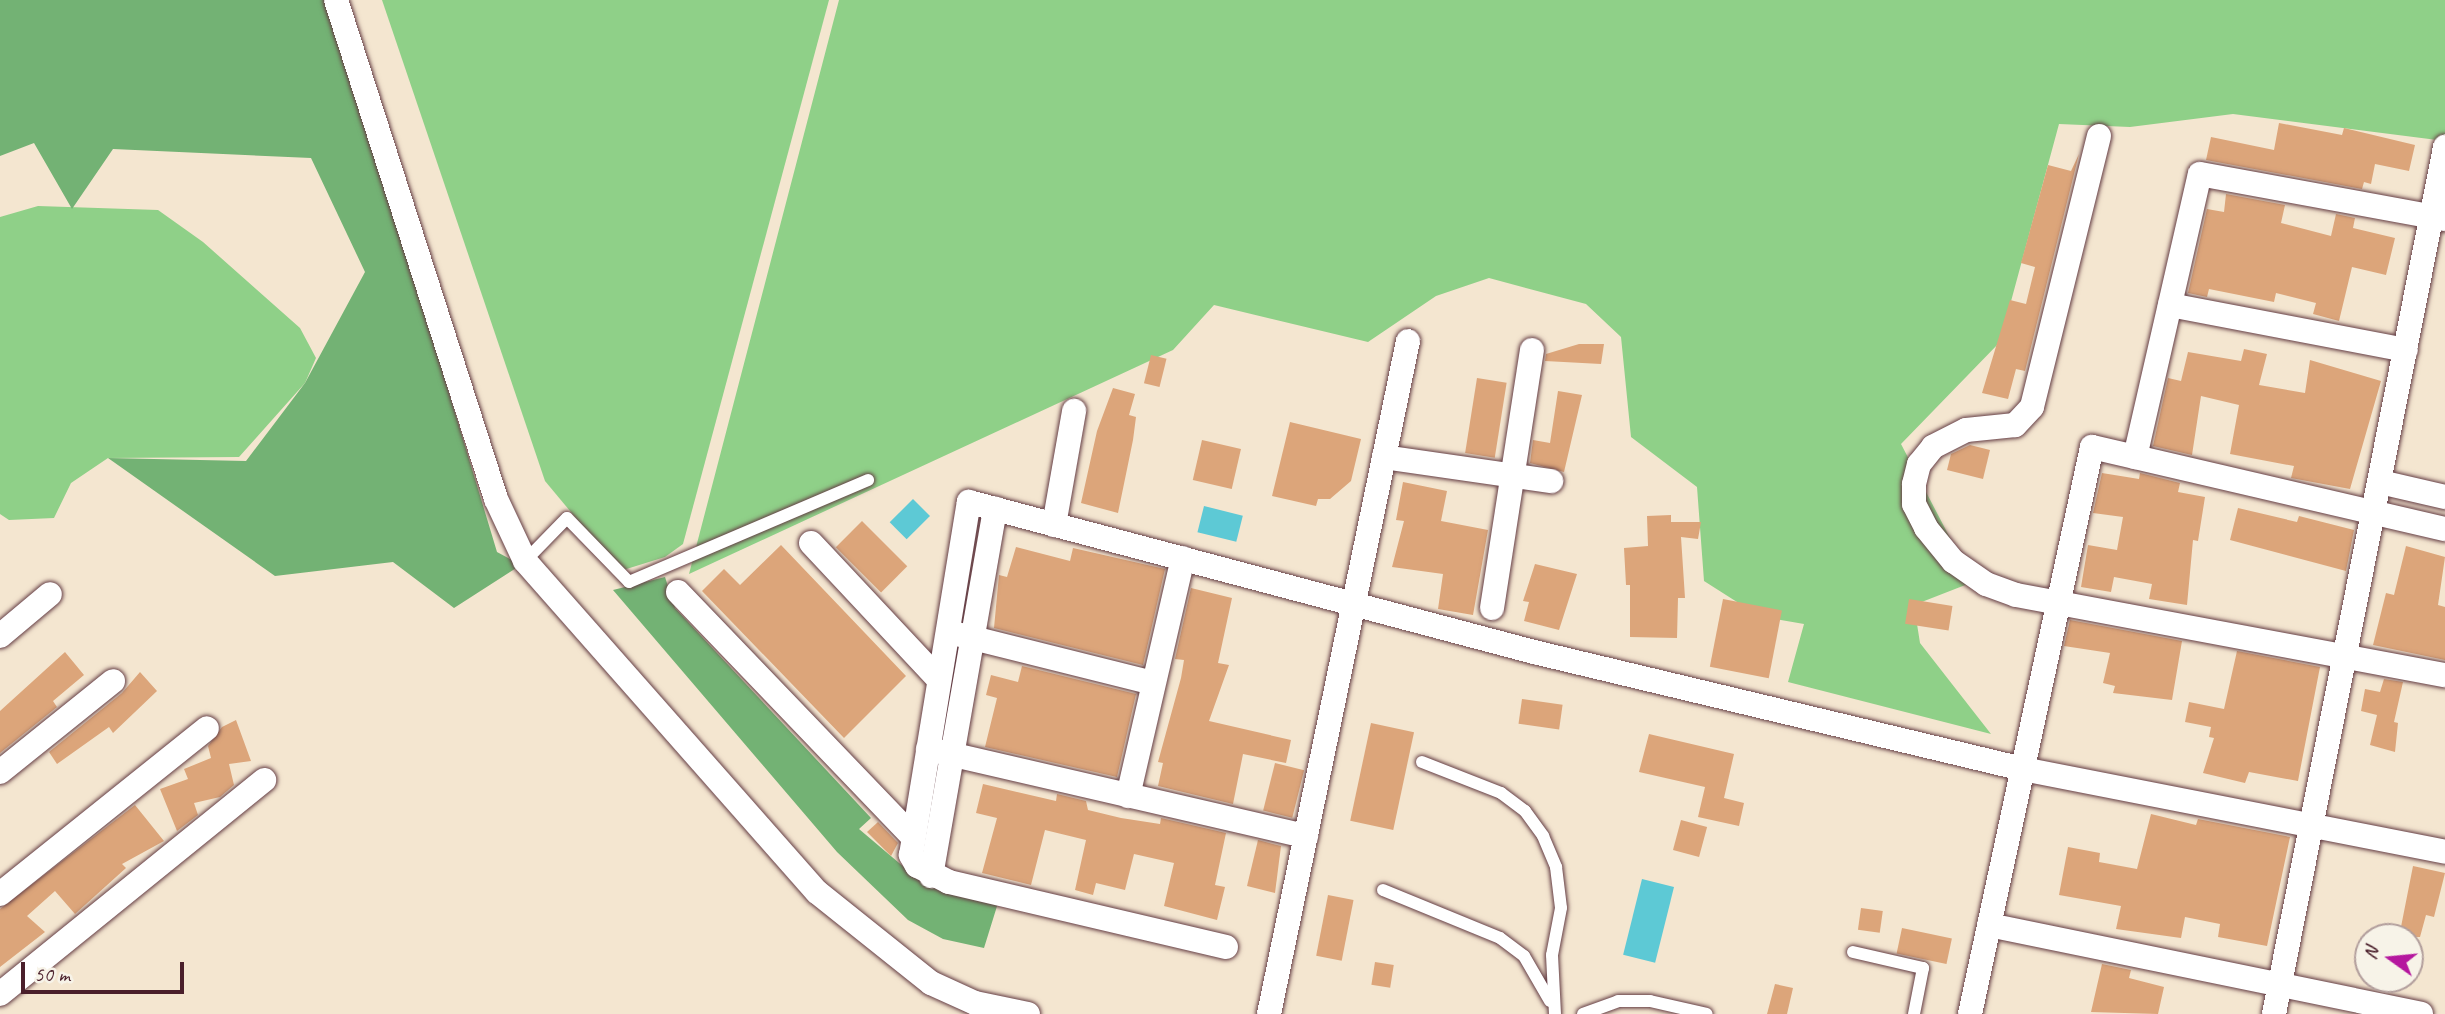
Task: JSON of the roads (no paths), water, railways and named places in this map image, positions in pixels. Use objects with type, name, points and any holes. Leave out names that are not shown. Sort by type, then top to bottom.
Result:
[{"type":"street","points":[[336,0],[496,499],[529,557],[817,892],[931,984],[975,1003],[1028,1014]]},
{"type":"street","points":[[2099,136],[2032,407],[2015,425],[1966,430],[1933,447],[1919,464],[1914,484],[1914,504],[1926,528],[1953,561],[1986,583],[2057,603],[2346,654],[2445,675]]},
{"type":"street","points":[[2274,1014],[2406,350],[2439,218],[2445,148]]},
{"type":"street","points":[[2135,457],[2200,174],[2439,218]]},
{"type":"street","points":[[2170,306],[2406,350]]},
{"type":"street","points":[[1269,1014],[1408,341]]},
{"type":"street","points":[[1492,608],[1532,350]]},
{"type":"street","points":[[1054,525],[1074,411]]},
{"type":"street","points":[[1970,1014],[2090,449],[2445,529]]},
{"type":"street","points":[[1384,457],[1551,481]]},
{"type":"street","points":[[2380,482],[2445,497]]},
{"type":"street","points":[[1226,947],[931,876],[911,855],[969,502],[1355,602],[1534,652],[2023,769],[2312,822],[2445,852]]},
{"type":"street","points":[[931,876],[995,509]]},
{"type":"street","points":[[811,543],[939,680]]},
{"type":"street","points":[[1128,796],[1183,558]]},
{"type":"street","points":[[678,592],[914,837]]},
{"type":"street","points":[[0,636],[50,594]]},
{"type":"street","points":[[947,631],[1153,683]]},
{"type":"street","points":[[0,772],[113,681]]},
{"type":"street","points":[[0,894],[207,728]]},
{"type":"street","points":[[928,749],[1306,836]]},
{"type":"street","points":[[0,994],[264,780]]},
{"type":"street","points":[[1989,925],[2421,1014]]},
{"type":"lane","points":[[529,557],[567,518],[629,582],[868,480]]},
{"type":"lane","points":[[1422,762],[1501,793],[1525,811],[1543,836],[1556,867],[1561,908],[1552,955],[1555,1014]]},
{"type":"lane","points":[[1383,890],[1500,938],[1524,956],[1542,981],[1555,1014]]},
{"type":"lane","points":[[1853,951],[1923,968],[1914,1014]]},
{"type":"lane","points":[[1583,1014],[1618,1001],[1639,1001],[1707,1014]]},
{"type":"water","points":[[913,499],[930,516],[907,539],[890,522]]},
{"type":"water","points":[[1204,506],[1243,516],[1236,542],[1197,532]]},
{"type":"water","points":[[1642,879],[1674,887],[1655,963],[1623,955]]}]
